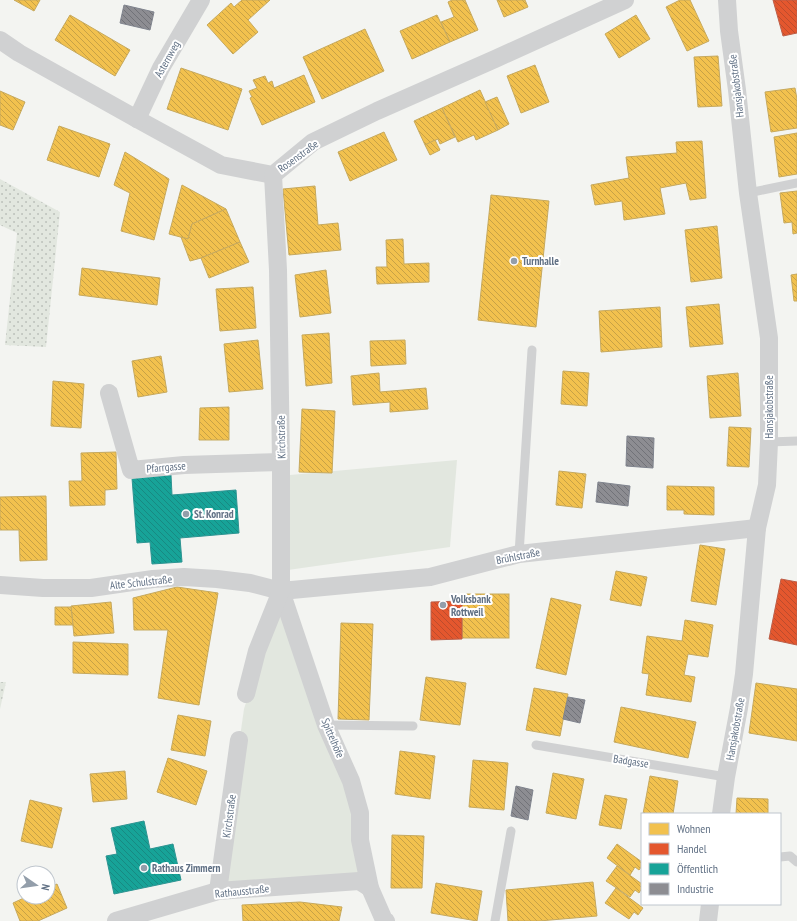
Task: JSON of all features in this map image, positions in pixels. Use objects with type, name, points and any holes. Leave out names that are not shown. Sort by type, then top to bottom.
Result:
[{"type":"street","name":"Asternweg","points":[[137,119],[162,68],[201,0]]},
{"type":"street","name":"Rosenstraße","points":[[0,40],[19,53],[221,165],[273,175],[313,142],[377,111],[625,0]]},
{"type":"street","name":"Hansjakobstraße","points":[[721,813],[744,674],[757,528],[767,485],[770,338],[748,193],[729,31],[727,0]]},
{"type":"street","name":"Kirchstraße","points":[[246,694],[257,651],[281,591],[281,462],[278,270],[273,175]]},
{"type":"street","name":"Pfarrgasse","points":[[109,394],[130,470],[184,465],[281,462]]},
{"type":"street","name":"Brühlstraße","points":[[281,591],[430,577],[519,554],[757,528]]},
{"type":"street","name":"Alte Schulstraße","points":[[0,585],[43,588],[91,588],[153,579],[184,578],[224,580],[281,591]]},
{"type":"street","name":"Spittelhöfe","points":[[281,591],[326,725],[351,781],[360,813],[360,840],[370,888],[384,920],[386,921]]},
{"type":"street","name":"Kirchstraße","points":[[218,891],[239,740]]},
{"type":"street","name":"Rathausstraße","points":[[116,921],[137,918],[218,891],[359,882],[370,888]]},
{"type":"street","points":[[708,921],[710,905]]},
{"type":"lane","points":[[748,193],[797,183]]},
{"type":"lane","points":[[519,554],[532,350]]},
{"type":"lane","points":[[769,442],[797,442]]},
{"type":"lane","points":[[326,725],[413,726]]},
{"type":"lane","name":"Badgasse","points":[[536,745],[726,777]]},
{"type":"lane","points":[[495,921],[511,832]]},
{"type":"lane","points":[[781,857],[790,856],[797,862]]},
{"type":"shaded area","points":[[0,179],[60,212],[46,347],[5,345],[17,233],[0,225]]},
{"type":"shaded area","points":[[457,460],[450,547],[288,570],[290,475]]},
{"type":"shaded area","points":[[281,591],[348,774],[359,881],[218,891],[244,709]]},
{"type":"shaded area","points":[[0,682],[6,682],[0,709]]},
{"type":"building: Wohnen","points":[[14,0],[40,0],[34,11]]},
{"type":"building: Wohnen","points":[[242,0],[270,0],[248,20],[258,32],[233,54],[207,25],[231,3],[234,7]]},
{"type":"building: Wohnen","points":[[452,0],[465,0],[478,30],[450,42],[441,22],[454,17],[448,2]]},
{"type":"building: Wohnen","points":[[497,0],[525,0],[528,7],[504,17]]},
{"type":"building: Wohnen","points":[[680,0],[690,0],[709,41],[687,51],[666,7]]},
{"type":"building: Wohnen","points":[[70,15],[130,50],[115,76],[55,40]]},
{"type":"building: Wohnen","points":[[437,15],[450,42],[412,59],[400,31]]},
{"type":"building: Wohnen","points":[[636,15],[650,39],[619,58],[605,34]]},
{"type":"building: Wohnen","points":[[365,29],[384,71],[322,99],[303,57]]},
{"type":"building: Wohnen","points":[[718,56],[722,106],[698,107],[694,57]]},
{"type":"building: Wohnen","points":[[535,65],[549,102],[521,113],[507,76]]},
{"type":"building: Wohnen","points":[[181,68],[242,89],[228,130],[167,109]]},
{"type":"building: Wohnen","points":[[304,75],[315,102],[262,125],[250,98],[252,97],[249,91],[257,88],[253,80],[265,76],[268,83],[272,81],[274,88]]},
{"type":"building: Wohnen","points":[[795,88],[797,99],[797,128],[771,132],[765,92]]},
{"type":"building: Wohnen","points":[[480,90],[498,130],[476,140],[474,135],[458,142],[442,108]]},
{"type":"building: Wohnen","points":[[0,91],[25,102],[13,130],[0,125]]},
{"type":"building: Wohnen","points":[[497,97],[509,124],[498,130],[485,102]]},
{"type":"building: Wohnen","points":[[442,108],[455,137],[440,144],[438,139],[425,145],[414,121]]},
{"type":"building: Wohnen","points":[[59,126],[110,144],[99,177],[47,160]]},
{"type":"building: Wohnen","points":[[384,132],[397,160],[350,181],[338,152]]},
{"type":"building: Wohnen","points":[[797,133],[797,174],[779,177],[774,137]]},
{"type":"building: Wohnen","points":[[435,140],[440,150],[430,155],[425,145]]},
{"type":"building: Wohnen","points":[[702,141],[706,198],[690,200],[686,183],[660,188],[665,214],[624,220],[622,201],[595,205],[591,185],[629,178],[626,157],[677,153],[676,142]]},
{"type":"building: Wohnen","points":[[125,152],[169,179],[154,240],[121,231],[130,193],[114,185]]},
{"type":"building: Wohnen","points":[[182,185],[226,209],[192,224],[188,239],[169,234]]},
{"type":"building: Wohnen","points":[[315,186],[318,225],[338,223],[341,250],[289,255],[283,189]]},
{"type":"building: Wohnen","points":[[797,191],[797,233],[793,234],[792,222],[784,223],[780,193]]},
{"type":"building: Wohnen","name":"Turnhalle","points":[[491,195],[549,201],[536,327],[478,320]]},
{"type":"building: Wohnen","points":[[226,209],[240,242],[190,261],[181,237],[188,239],[192,224]]},
{"type":"building: Wohnen","points":[[717,226],[722,278],[691,282],[685,230]]},
{"type":"building: Wohnen","points":[[403,239],[404,264],[429,263],[429,282],[377,284],[376,267],[387,267],[386,240]]},
{"type":"building: Wohnen","points":[[240,242],[249,262],[209,278],[201,258]]},
{"type":"building: Wohnen","points":[[82,268],[160,278],[157,305],[79,295]]},
{"type":"building: Wohnen","points":[[326,270],[331,313],[300,317],[295,275]]},
{"type":"building: Wohnen","points":[[797,274],[797,301],[794,301],[791,275]]},
{"type":"building: Wohnen","points":[[253,287],[256,328],[220,331],[216,289]]},
{"type":"building: Wohnen","points":[[719,304],[723,344],[690,347],[686,307]]},
{"type":"building: Wohnen","points":[[660,307],[662,347],[601,352],[599,311]]},
{"type":"building: Wohnen","points":[[329,333],[332,383],[306,386],[302,335]]},
{"type":"building: Wohnen","points":[[258,340],[263,389],[229,392],[224,344]]},
{"type":"building: Wohnen","points":[[405,340],[406,364],[371,366],[370,341]]},
{"type":"building: Wohnen","points":[[161,356],[167,392],[138,397],[132,361]]},
{"type":"building: Wohnen","points":[[563,371],[589,373],[587,406],[561,404]]},
{"type":"building: Wohnen","points":[[379,373],[380,392],[426,388],[428,409],[390,412],[390,402],[353,405],[351,376]]},
{"type":"building: Wohnen","points":[[738,373],[741,416],[710,418],[707,376]]},
{"type":"building: Wohnen","points":[[53,381],[84,384],[81,428],[51,426]]},
{"type":"building: Wohnen","points":[[229,407],[229,440],[199,440],[200,408]]},
{"type":"building: Wohnen","points":[[302,409],[335,411],[332,473],[299,472]]},
{"type":"building: Wohnen","points":[[729,427],[751,428],[749,467],[727,466]]},
{"type":"building: Wohnen","points":[[116,452],[117,489],[105,490],[105,505],[70,506],[69,481],[82,481],[81,453]]},
{"type":"building: Wohnen","points":[[559,471],[586,474],[582,508],[556,505]]},
{"type":"building: Wohnen","points":[[667,486],[714,487],[714,515],[684,514],[684,510],[667,510]]},
{"type":"building: Wohnen","points":[[46,496],[47,560],[20,561],[19,530],[0,530],[0,497]]},
{"type":"building: Wohnen","points":[[700,545],[725,549],[716,605],[691,601]]},
{"type":"building: Wohnen","points":[[616,571],[647,577],[641,606],[610,600]]},
{"type":"building: Wohnen","points":[[177,587],[218,593],[199,705],[158,698],[168,630],[134,630],[133,598]]},
{"type":"building: Wohnen","points":[[462,594],[509,594],[509,638],[462,638]]},
{"type":"building: Wohnen","points":[[551,598],[581,605],[566,675],[536,668]]},
{"type":"building: Wohnen","points":[[111,602],[114,633],[74,636],[71,606]]},
{"type":"building: Wohnen","points":[[55,607],[71,607],[73,625],[55,625]]},
{"type":"building: Wohnen","points":[[685,620],[713,625],[708,657],[688,654],[684,675],[695,677],[691,702],[646,695],[649,674],[642,673],[647,636],[682,641]]},
{"type":"building: Wohnen","points":[[341,623],[373,624],[369,720],[338,719]]},
{"type":"building: Wohnen","points":[[73,642],[128,644],[128,675],[73,673]]},
{"type":"building: Wohnen","points":[[426,677],[466,683],[460,725],[420,720]]},
{"type":"building: Wohnen","points":[[756,683],[797,689],[797,741],[749,733]]},
{"type":"building: Wohnen","points":[[534,688],[568,694],[560,736],[526,730]]},
{"type":"building: Wohnen","points":[[621,707],[696,722],[688,758],[614,742]]},
{"type":"building: Wohnen","points":[[178,715],[211,721],[205,756],[171,750]]},
{"type":"building: Wohnen","points":[[400,751],[435,756],[430,799],[395,794]]},
{"type":"building: Wohnen","points":[[168,758],[207,771],[196,805],[157,792]]},
{"type":"building: Wohnen","points":[[473,760],[508,763],[504,810],[469,807]]},
{"type":"building: Wohnen","points":[[125,771],[127,799],[93,802],[90,774]]},
{"type":"building: Wohnen","points":[[553,773],[584,779],[576,819],[546,813]]},
{"type":"building: Wohnen","points":[[650,776],[678,781],[673,813],[643,813]]},
{"type":"building: Wohnen","points":[[605,795],[627,799],[621,829],[599,825]]},
{"type":"building: Wohnen","points":[[737,798],[768,799],[768,813],[736,813]]},
{"type":"building: Wohnen","points":[[30,800],[62,808],[52,848],[21,841]]},
{"type":"building: Wohnen","points":[[392,835],[424,836],[422,888],[391,888]]},
{"type":"building: Wohnen","points":[[617,844],[641,861],[641,867],[639,870],[635,867],[630,875],[607,858]]},
{"type":"building: Wohnen","points":[[617,866],[641,883],[641,890],[639,893],[635,890],[630,897],[606,881]]},
{"type":"building: Wohnen","points":[[593,882],[597,916],[539,921],[508,921],[506,890]]},
{"type":"building: Wohnen","points":[[436,883],[482,891],[477,921],[431,913]]},
{"type":"building: Wohnen","points":[[56,884],[67,908],[38,921],[20,921],[13,903],[16,902],[16,905],[56,905]]},
{"type":"building: Wohnen","points":[[616,888],[643,908],[638,915],[634,912],[629,919],[605,903]]},
{"type":"building: Wohnen","points":[[300,902],[342,907],[339,921],[243,921],[242,905]]},
{"type":"building: Handel","points":[[773,0],[797,0],[797,33],[783,36]]},
{"type":"building: Handel","points":[[781,579],[797,582],[797,645],[769,639]]},
{"type":"building: Handel","points":[[462,601],[462,639],[431,640],[431,602]]},
{"type":"building: Öffentlich","name":"St. Konrad","points":[[171,475],[172,495],[236,490],[239,533],[180,538],[182,562],[152,564],[150,542],[137,543],[132,478]]},
{"type":"building: Öffentlich","name":"Rathaus Zimmern","points":[[144,821],[150,849],[173,844],[181,880],[114,894],[106,856],[117,854],[111,828]]},
{"type":"building: Industrie","points":[[124,5],[154,12],[150,30],[120,23]]},
{"type":"building: Industrie","points":[[627,436],[654,438],[653,468],[626,466]]},
{"type":"building: Industrie","points":[[598,482],[630,486],[628,506],[596,502]]},
{"type":"building: Industrie","points":[[568,697],[585,700],[580,723],[563,719]]},
{"type":"building: Industrie","points":[[516,786],[533,790],[528,820],[511,816]]},
{"type":"place","name":"Turnhalle","points":[[514,261]]},
{"type":"place","name":"St. Konrad","points":[[186,514]]},
{"type":"place","name":"Volksbank Rottweil","points":[[443,605]]},
{"type":"place","name":"Rathaus Zimmern","points":[[144,868]]}]
